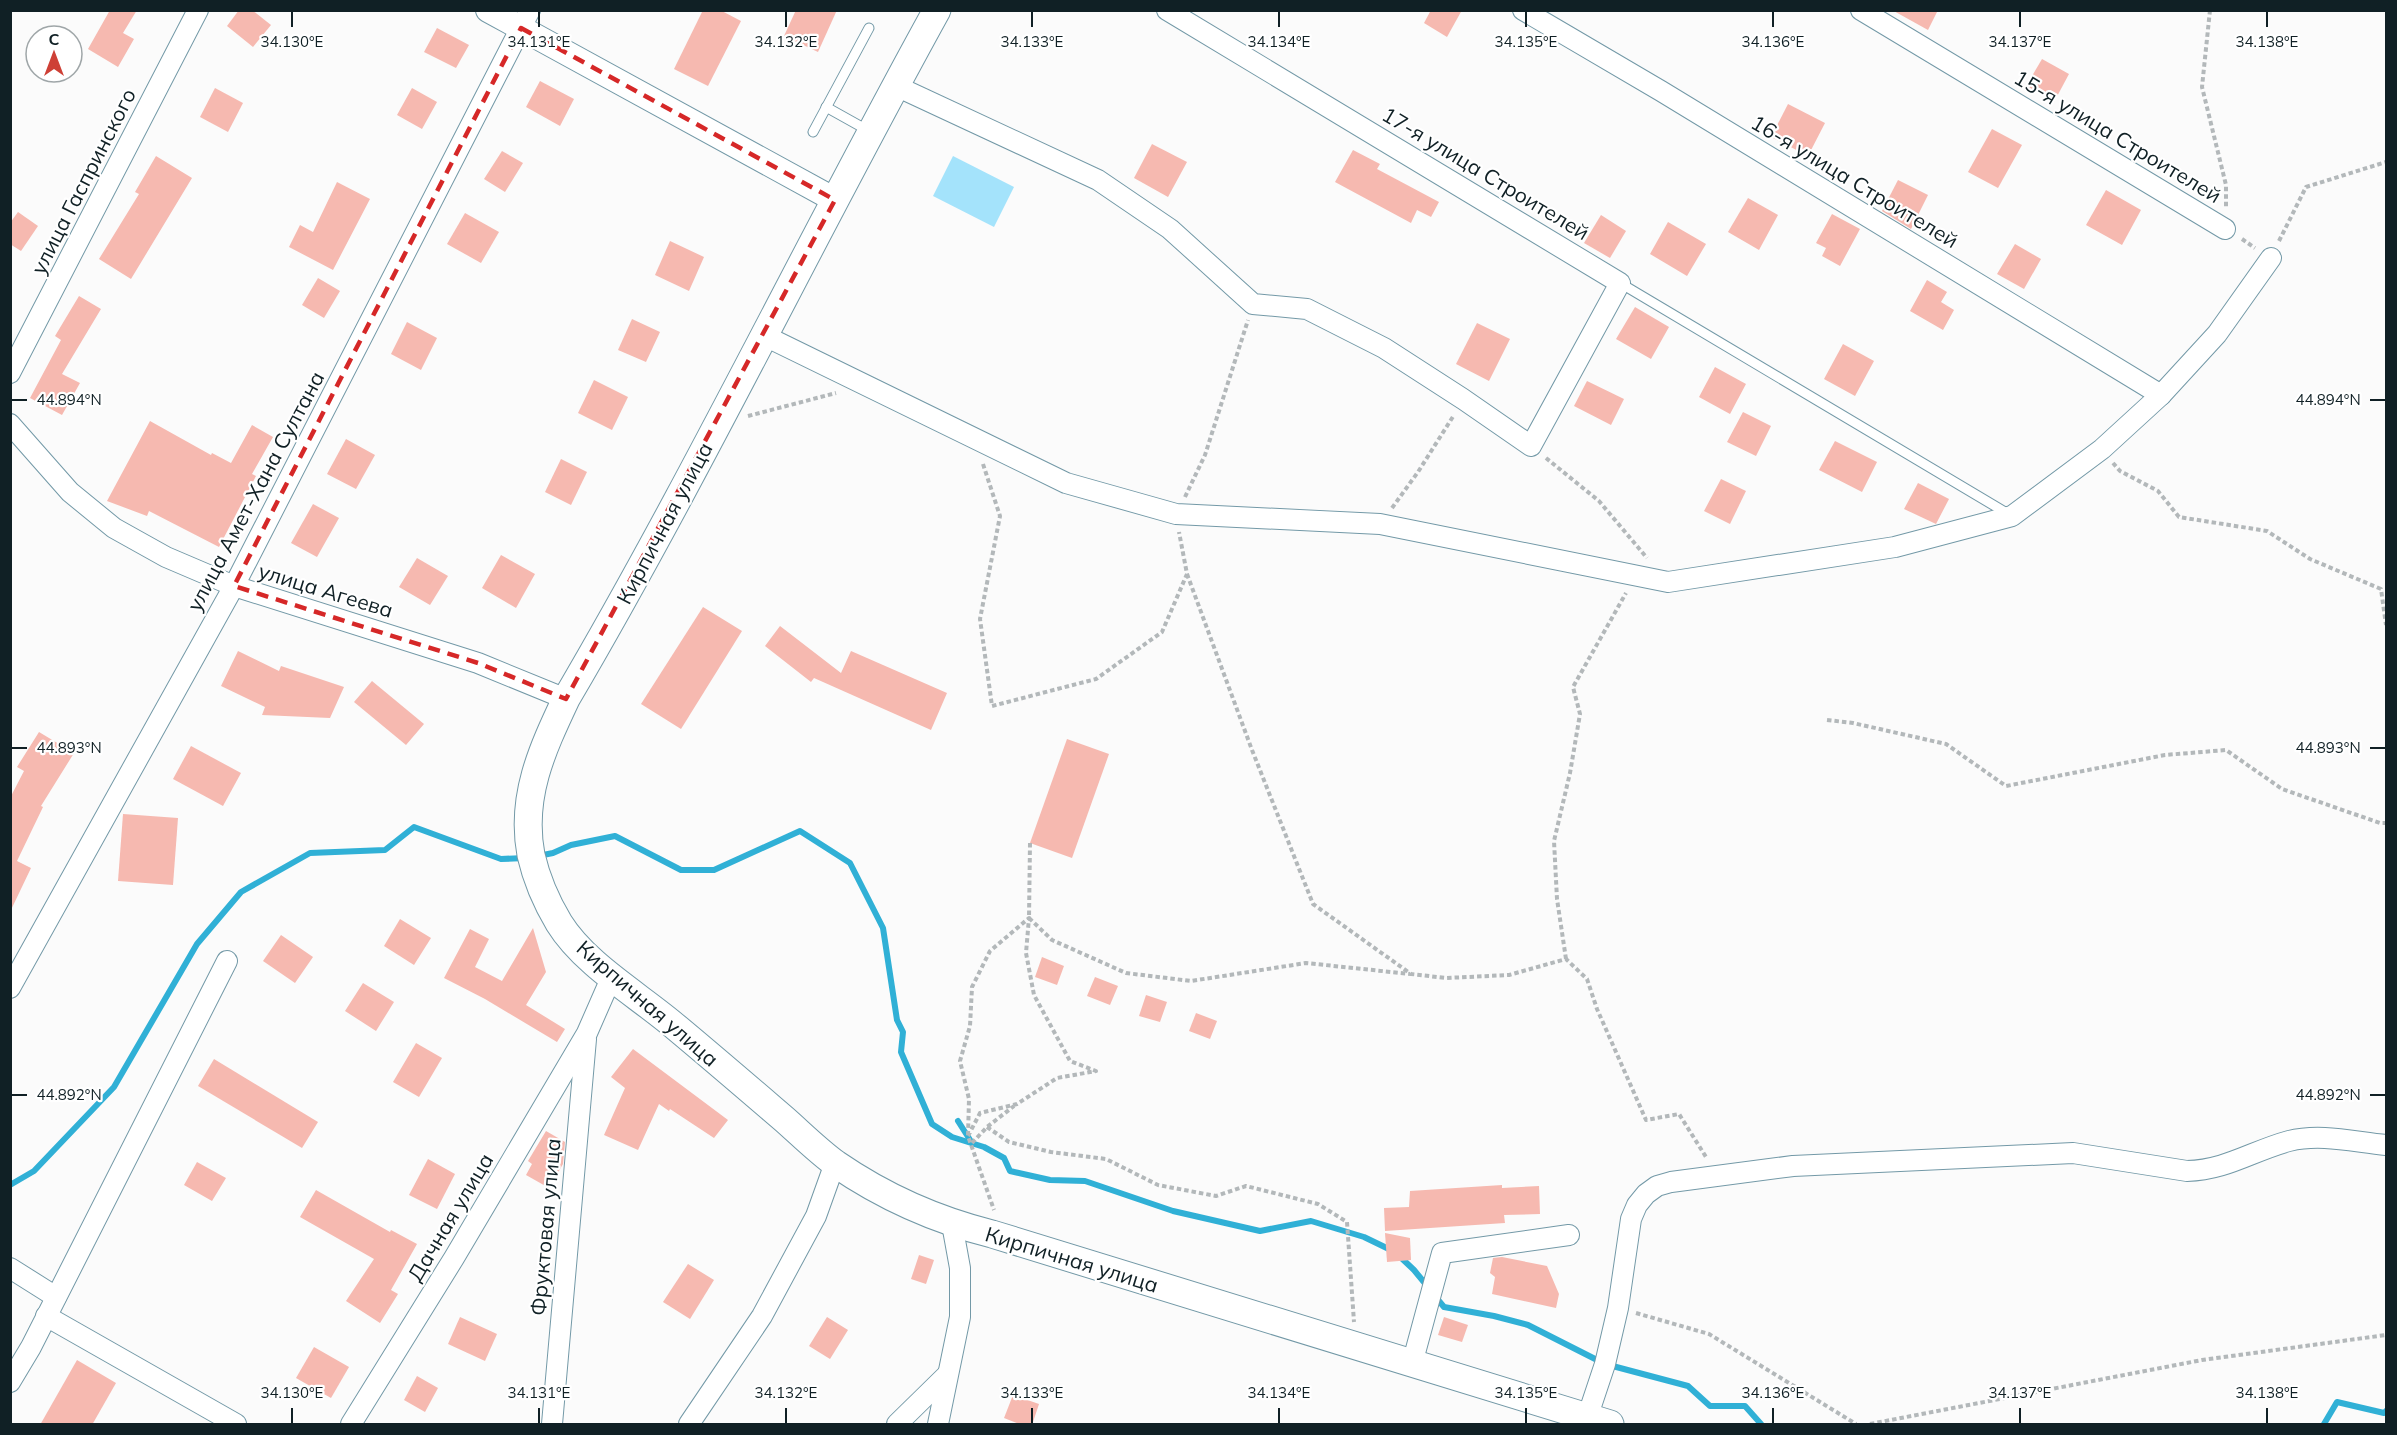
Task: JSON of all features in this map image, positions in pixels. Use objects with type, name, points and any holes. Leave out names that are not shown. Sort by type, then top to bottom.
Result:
[{"type":"main road","name":"Кирпичная улица","points":[[937,10],[765,336],[566,699],[540,754],[530,795],[528,817],[531,857],[541,885],[559,923],[583,951],[674,1025],[835,1163],[896,1200],[952,1224],[992,1234],[1593,1422]]},
{"type":"street","name":"улица Гаспринского","points":[[10,373],[198,10]]},
{"type":"street","points":[[488,10],[525,19],[835,200]]},
{"type":"street","name":"17-я улица Строителей","points":[[1167,10],[1620,283]]},
{"type":"street","name":"16-я улица Строителей","points":[[1523,10],[1661,91],[2161,395]]},
{"type":"street","name":"15-я улица Строителей","points":[[1861,10],[2225,229]]},
{"type":"street","name":"улица Амет-Хана Султана","points":[[10,988],[234,586],[525,19]]},
{"type":"street","points":[[896,86],[1098,180],[1170,229],[1253,304],[1307,309],[1384,348],[1531,446],[1620,283]]},
{"type":"street","points":[[765,336],[1066,483],[1176,514],[1380,524],[1668,582],[1895,547],[2012,516],[2102,449],[2161,395],[2217,334],[2271,258]]},
{"type":"street","name":"улица Агеева","points":[[10,424],[70,492],[114,528],[166,557],[234,586],[478,663],[566,699]]},
{"type":"street","points":[[10,1382],[56,1297],[227,961]]},
{"type":"street","points":[[587,1033],[612,976]]},
{"type":"street","name":"Дачная улица","points":[[351,1425],[454,1258],[587,1033]]},
{"type":"street","name":"Фруктовая улица","points":[[552,1425],[587,1033]]},
{"type":"street","points":[[1593,1422],[1618,1308],[1631,1219],[1637,1204],[1657,1186],[1718,1175],[1793,1166],[2073,1153],[2187,1170],[2205,1170],[2225,1166],[2290,1141],[2315,1138],[2348,1139],[2386,1145]]},
{"type":"street","points":[[689,1425],[762,1316],[816,1216],[835,1163]]},
{"type":"street","points":[[938,1425],[960,1317],[960,1268],[952,1224]]},
{"type":"street","points":[[1412,1364],[1442,1253],[1569,1235]]},
{"type":"street","points":[[10,1268],[56,1297]]},
{"type":"street","points":[[46,1316],[236,1425]]},
{"type":"street","points":[[897,1425],[947,1375]]},
{"type":"lane","points":[[813,132],[869,28]]},
{"type":"lane","points":[[826,108],[871,132]]},
{"type":"lane","points":[[1620,283],[2012,516]]},
{"type":"path","points":[[2210,10],[2202,87],[2226,185],[2225,229],[2271,258],[2306,187],[2386,162]]},
{"type":"path","points":[[718,423],[866,385]]},
{"type":"path","points":[[1380,524],[1418,472],[1463,399]]},
{"type":"path","points":[[975,437],[1000,516],[980,619],[992,706],[1053,689]]},
{"type":"path","points":[[1531,446],[1599,501],[1668,582]]},
{"type":"path","points":[[2102,449],[2120,471],[2158,491],[2179,517],[2267,531],[2310,559],[2381,589],[2386,625]]},
{"type":"path","points":[[1187,574],[1312,904],[1411,974]]},
{"type":"path","points":[[1634,575],[1617,611],[1574,687],[1580,714],[1570,773],[1554,841],[1557,899],[1566,959],[1587,979],[1597,1009],[1646,1120],[1679,1114],[1718,1175]]},
{"type":"path","points":[[1827,720],[1853,723],[1946,744],[2007,786],[2165,755],[2226,750],[2282,789],[2380,823],[2386,823]]},
{"type":"path","points":[[972,1143],[987,1127],[1017,1104],[1057,1078],[1096,1071],[1070,1061],[1034,996],[1026,953],[1030,843]]},
{"type":"path","points":[[1029,918],[1052,940],[1126,973],[1191,981],[1306,963],[1446,978],[1509,975],[1566,959]]},
{"type":"path","points":[[992,1234],[995,1213],[968,1136],[969,1099],[960,1061],[970,1026],[972,987],[990,951],[1029,918]]},
{"type":"path","points":[[968,1136],[980,1113],[1017,1104]]},
{"type":"path","points":[[987,1127],[1010,1142],[1051,1152],[1106,1159],[1158,1185],[1216,1196],[1246,1186],[1318,1204],[1347,1222],[1355,1347]]},
{"type":"path","points":[[1618,1308],[1709,1334],[1856,1425]]},
{"type":"path","points":[[1870,1425],[2202,1360],[2386,1335]]},
{"type":"highlighted area","points":[[521,28],[835,200],[566,699],[478,663],[234,586]]},
{"type":"shaded area","points":[[953,156],[1014,187],[994,227],[933,196]]},
{"type":"building","points":[[110,10],[137,10],[123,33],[134,39],[118,67],[88,49]]},
{"type":"building","points":[[239,10],[252,10],[271,25],[253,47],[227,26]]},
{"type":"building","points":[[703,10],[720,10],[741,21],[708,86],[674,69]]},
{"type":"building","points":[[796,10],[837,10],[818,52],[784,36]]},
{"type":"building","points":[[1431,10],[1462,10],[1447,37],[1424,23]]},
{"type":"building","points":[[1892,10],[1938,10],[1928,30]]},
{"type":"building","points":[[437,28],[469,45],[456,68],[424,52]]},
{"type":"building","points":[[2042,59],[2069,74],[2054,102],[2026,86]]},
{"type":"building","points":[[540,81],[574,99],[560,126],[526,107]]},
{"type":"building","points":[[215,88],[243,103],[228,132],[200,117]]},
{"type":"building","points":[[412,88],[437,102],[422,129],[397,115]]},
{"type":"building","points":[[1788,104],[1825,123],[1808,156],[1771,137]]},
{"type":"building","points":[[1992,129],[2022,145],[1998,188],[1968,172]]},
{"type":"building","points":[[1152,144],[1187,162],[1168,197],[1134,178]]},
{"type":"building","points":[[1353,150],[1380,164],[1377,169],[1439,202],[1431,217],[1417,210],[1411,223],[1335,182]]},
{"type":"building","points":[[502,151],[523,163],[505,192],[484,179]]},
{"type":"building","points":[[156,156],[192,178],[131,279],[99,259],[139,194],[135,192]]},
{"type":"building","points":[[1898,180],[1928,195],[1911,229],[1882,211]]},
{"type":"building","points":[[337,182],[370,199],[333,270],[289,247],[300,225],[313,232]]},
{"type":"building","points":[[2106,190],[2141,210],[2122,245],[2086,225]]},
{"type":"building","points":[[1748,198],[1778,215],[1759,250],[1728,232]]},
{"type":"building","points":[[18,212],[38,226],[21,251],[10,244],[10,223]]},
{"type":"building","points":[[465,213],[499,232],[481,263],[447,244]]},
{"type":"building","points":[[1832,214],[1860,229],[1840,266],[1822,256],[1826,248],[1816,243]]},
{"type":"building","points":[[1601,215],[1626,231],[1610,258],[1584,243]]},
{"type":"building","points":[[1668,222],[1706,244],[1687,276],[1650,254]]},
{"type":"building","points":[[670,241],[704,257],[689,291],[655,275]]},
{"type":"building","points":[[2015,244],[2041,259],[2024,289],[1997,274]]},
{"type":"building","points":[[318,278],[340,291],[324,318],[302,305]]},
{"type":"building","points":[[1927,280],[1947,292],[1941,302],[1954,310],[1943,330],[1910,311]]},
{"type":"building","points":[[79,296],[101,309],[62,374],[80,383],[62,415],[30,398],[61,340],[55,336]]},
{"type":"building","points":[[1635,307],[1669,327],[1651,359],[1616,339]]},
{"type":"building","points":[[632,319],[660,332],[646,362],[618,350]]},
{"type":"building","points":[[407,322],[437,338],[421,370],[391,354]]},
{"type":"building","points":[[1477,323],[1510,339],[1489,381],[1456,364]]},
{"type":"building","points":[[1843,344],[1874,361],[1855,396],[1824,379]]},
{"type":"building","points":[[1715,367],[1746,384],[1730,414],[1699,397]]},
{"type":"building","points":[[594,380],[628,397],[612,430],[578,413]]},
{"type":"building","points":[[1587,381],[1624,399],[1611,425],[1574,406]]},
{"type":"building","points":[[1743,412],[1771,426],[1756,456],[1727,442]]},
{"type":"building","points":[[150,421],[211,455],[212,453],[231,463],[252,425],[273,437],[252,474],[256,476],[219,547],[149,511],[147,516],[107,501]]},
{"type":"building","points":[[346,439],[375,455],[356,489],[327,474]]},
{"type":"building","points":[[1835,441],[1877,462],[1862,492],[1819,470]]},
{"type":"building","points":[[561,459],[587,472],[571,505],[545,492]]},
{"type":"building","points":[[1721,479],[1746,491],[1730,524],[1704,511]]},
{"type":"building","points":[[1918,483],[1949,499],[1936,524],[1904,509]]},
{"type":"building","points":[[313,504],[339,518],[317,557],[291,543]]},
{"type":"building","points":[[501,555],[535,574],[516,608],[482,588]]},
{"type":"building","points":[[417,558],[448,576],[430,605],[399,587]]},
{"type":"building","points":[[703,607],[742,631],[681,729],[641,704]]},
{"type":"building","points":[[780,626],[841,673],[851,651],[947,693],[931,730],[814,678],[811,682],[765,646]]},
{"type":"building","points":[[238,651],[279,671],[281,666],[344,687],[330,718],[262,715],[265,707],[221,686]]},
{"type":"building","points":[[372,681],[424,724],[406,745],[354,702]]},
{"type":"building","points":[[39,732],[74,753],[41,806],[43,807],[17,861],[31,868],[10,912],[10,798],[24,771],[17,767]]},
{"type":"building","points":[[1067,739],[1109,754],[1072,858],[1030,843]]},
{"type":"building","points":[[191,746],[241,773],[223,806],[173,779]]},
{"type":"building","points":[[123,814],[178,818],[173,885],[118,881]]},
{"type":"building","points":[[400,919],[431,938],[414,965],[384,946]]},
{"type":"building","points":[[533,928],[546,972],[526,1005],[565,1029],[557,1042],[485,999],[444,978],[470,929],[489,939],[475,967],[502,981]]},
{"type":"building","points":[[281,935],[313,957],[295,983],[263,961]]},
{"type":"building","points":[[1042,957],[1064,966],[1057,985],[1035,977]]},
{"type":"building","points":[[1095,977],[1118,986],[1110,1005],[1087,996]]},
{"type":"building","points":[[363,983],[394,1002],[376,1031],[345,1011]]},
{"type":"building","points":[[1146,995],[1167,1002],[1160,1022],[1139,1016]]},
{"type":"building","points":[[1196,1013],[1217,1021],[1210,1039],[1189,1031]]},
{"type":"building","points":[[416,1043],[442,1058],[419,1097],[393,1082]]},
{"type":"building","points":[[633,1049],[728,1120],[714,1138],[659,1104],[638,1150],[604,1135],[625,1088],[611,1077]]},
{"type":"building","points":[[214,1059],[318,1122],[302,1148],[198,1086]]},
{"type":"building","points":[[546,1131],[565,1142],[563,1164],[549,1188],[526,1175],[532,1164],[528,1161]]},
{"type":"building","points":[[428,1159],[455,1174],[437,1209],[409,1195]]},
{"type":"building","points":[[197,1162],[226,1178],[212,1201],[184,1185]]},
{"type":"building","points":[[1502,1185],[1502,1188],[1539,1186],[1540,1214],[1504,1215],[1505,1223],[1385,1231],[1384,1208],[1409,1207],[1410,1191]]},
{"type":"building","points":[[316,1190],[390,1232],[391,1230],[417,1244],[391,1290],[398,1294],[380,1323],[346,1301],[374,1259],[300,1217]]},
{"type":"building","points":[[1385,1233],[1410,1238],[1411,1260],[1387,1262]]},
{"type":"building","points":[[919,1255],[934,1260],[926,1284],[911,1279]]},
{"type":"building","points":[[1502,1257],[1547,1266],[1559,1294],[1556,1308],[1492,1294],[1495,1277],[1490,1273],[1493,1258]]},
{"type":"building","points":[[688,1264],[714,1280],[690,1319],[663,1302]]},
{"type":"building","points":[[460,1317],[497,1334],[485,1361],[448,1344]]},
{"type":"building","points":[[827,1317],[848,1330],[830,1359],[809,1346]]},
{"type":"building","points":[[1444,1317],[1468,1325],[1462,1342],[1438,1335]]},
{"type":"building","points":[[314,1347],[349,1367],[331,1398],[296,1378]]},
{"type":"building","points":[[77,1360],[116,1383],[92,1425],[40,1425]]},
{"type":"building","points":[[417,1376],[438,1388],[425,1412],[404,1400]]},
{"type":"building","points":[[1013,1395],[1039,1404],[1032,1425],[1022,1425],[1004,1418]]},
{"type":"waterway","points":[[10,1185],[34,1171],[114,1087],[197,944],[241,892],[310,853],[385,850],[414,827],[501,859],[525,858]]},
{"type":"waterway","points":[[538,856],[553,853],[571,845],[615,836],[681,870],[714,870],[800,831],[850,863],[883,928],[897,1020],[903,1032],[901,1052],[932,1124],[952,1137],[984,1147],[1004,1158],[1010,1171],[1050,1180],[1085,1181],[1173,1211],[1260,1231],[1311,1221],[1364,1237],[1395,1252],[1428,1287]]},
{"type":"waterway","points":[[958,1121],[972,1143]]},
{"type":"waterway","points":[[1434,1295],[1444,1307],[1528,1325],[1605,1364],[1688,1386],[1710,1406],[1745,1406],[1761,1424]]},
{"type":"waterway","points":[[2324,1424],[2337,1402],[2384,1413],[2386,1411]]}]
